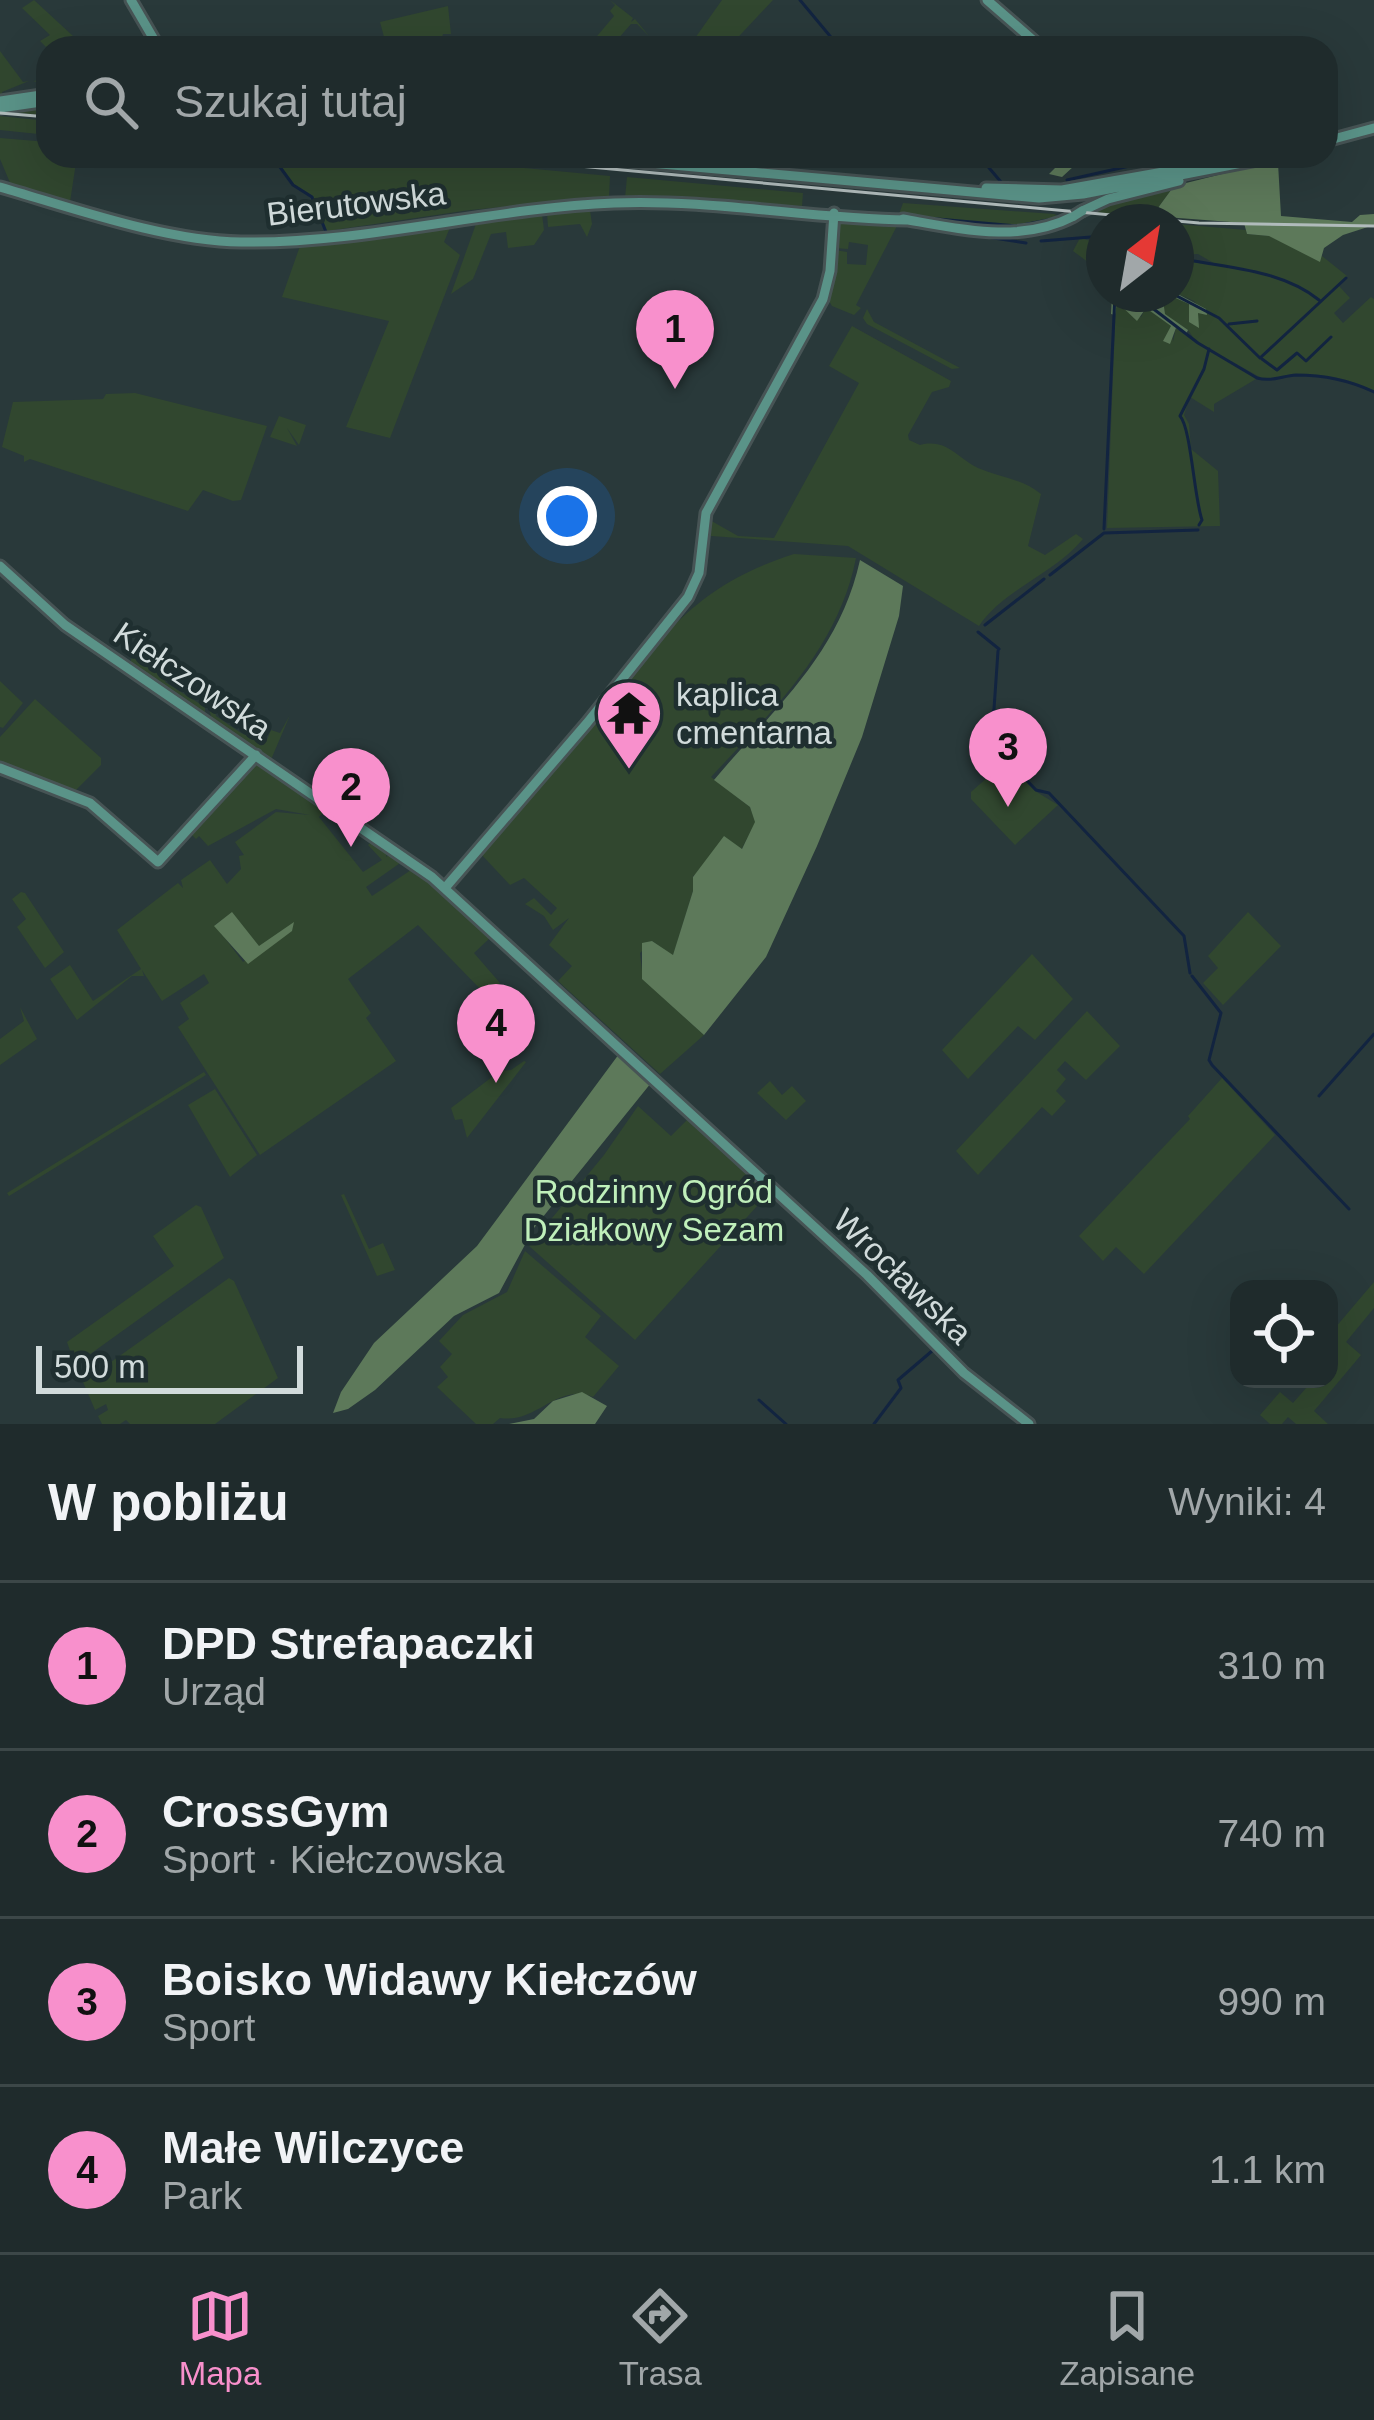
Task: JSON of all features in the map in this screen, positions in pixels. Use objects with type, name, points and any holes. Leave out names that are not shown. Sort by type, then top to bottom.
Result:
[{"type":"street","points":[[131,0],[152,36]]},
{"type":"street","points":[[988,0],[1028,36]]},
{"type":"street","points":[[0,105],[36,99]]},
{"type":"street","points":[[1338,136],[1374,126]]},
{"type":"street","points":[[703,168],[1029,198],[1083,194],[1176,168]]},
{"type":"street","points":[[772,168],[1037,192],[1176,168],[1207,168]]},
{"type":"street","name":"Bierutowska","points":[[0,188],[86,213],[237,242],[326,237],[604,203],[836,213],[1022,233],[1046,228],[1176,168],[1201,169]]},
{"type":"street","points":[[1201,169],[1205,168]]},
{"type":"street","points":[[445,889],[688,597],[701,562],[704,516],[821,304],[836,213]]},
{"type":"street","name":"Kiełczowska","points":[[0,566],[59,620],[397,850],[530,966]]},
{"type":"street","points":[[0,768],[83,799],[158,862],[256,755]]},
{"type":"street","name":"Wrocławska","points":[[530,966],[850,1259],[969,1377],[1030,1424]]},
{"type":"green space","points":[[34,0],[73,36],[48,36],[22,8]]},
{"type":"green space","points":[[610,0],[649,36],[631,24],[620,36],[597,36],[614,16],[610,11],[615,5]]},
{"type":"green space","points":[[722,0],[773,0],[739,36],[696,36]]},
{"type":"green space","points":[[448,6],[451,34],[384,36],[380,22]]},
{"type":"green space","points":[[0,51],[23,82],[29,81],[2,92],[2,103],[36,99],[36,115],[0,111]]},
{"type":"green space","points":[[0,116],[36,120],[36,134],[0,130]]},
{"type":"green space","points":[[0,138],[36,141],[36,168],[75,168],[70,202],[11,185],[0,159]]},
{"type":"green space","points":[[282,168],[524,168],[610,176],[609,197],[470,210],[327,231],[313,196],[294,184]]},
{"type":"green space","points":[[1055,168],[1072,168],[1062,177],[1049,174]]},
{"type":"green space","points":[[1246,168],[1278,168],[1281,216],[1352,222],[1360,215],[1374,214],[1374,225],[1343,235],[1324,248],[1320,262],[1269,236],[1247,234],[1244,223],[1194,219],[1194,204],[1161,204],[1174,186]]},
{"type":"green space","points":[[627,177],[803,193],[802,206],[625,198]]},
{"type":"green space","points":[[1174,186],[1161,204],[1115,204]]},
{"type":"green space","points":[[903,203],[1060,217],[1021,227],[980,227],[899,214]]},
{"type":"green space","points":[[590,210],[587,237],[580,224],[548,227],[547,213]]},
{"type":"green space","points":[[542,214],[544,230],[534,245],[508,248],[506,232],[491,234],[473,279],[451,294],[477,221]]},
{"type":"green space","points":[[846,218],[899,222],[854,315],[832,306],[828,299],[835,250],[847,252],[847,264],[866,265],[868,245],[849,242],[848,249],[835,248],[839,224]]},
{"type":"green space","points":[[451,225],[444,242],[460,255],[390,438],[346,427],[389,321],[282,297],[300,246]]},
{"type":"green space","points":[[1194,226],[1246,230],[1247,234],[1270,236],[1319,261],[1322,256],[1347,276],[1339,286],[1350,298],[1334,313],[1343,323],[1374,299],[1374,391],[1320,375],[1265,380],[1231,361],[1256,379],[1214,404],[1214,412],[1190,397],[1184,415],[1191,449],[1218,471],[1220,526],[1107,528],[1116,312],[1141,317],[1144,312],[1153,312],[1172,326],[1173,342],[1176,327],[1195,340],[1164,312],[1205,314],[1194,301],[1194,262],[1217,265],[1194,254]]},
{"type":"green space","points":[[1080,238],[1086,240],[1086,261],[1073,251]]},
{"type":"green space","points":[[1194,303],[1206,309],[1207,315],[1198,313],[1199,328],[1189,322]]},
{"type":"green space","points":[[867,309],[874,322],[960,368],[952,369],[867,324],[863,318]]},
{"type":"green space","points":[[1152,312],[1165,312],[1188,330],[1186,334],[1176,328],[1170,344],[1163,341],[1171,326]]},
{"type":"green space","points":[[852,326],[951,381],[949,387],[932,392],[909,440],[938,444],[978,468],[1041,494],[1028,546],[1045,555],[1076,534],[1083,539],[1002,602],[979,626],[848,546],[711,536],[707,532],[708,519],[738,536],[774,538],[859,383],[829,366]]},
{"type":"green space","points":[[135,393],[267,426],[241,500],[203,490],[188,511],[30,459],[24,462],[24,456],[2,447],[13,402],[103,399],[106,394]]},
{"type":"green space","points":[[279,416],[306,425],[299,445],[287,428],[297,446],[270,437]]},
{"type":"green space","points":[[794,554],[856,558],[847,591],[818,650],[779,703],[711,777],[750,807],[756,822],[741,850],[693,876],[693,891],[673,956],[652,941],[640,953],[643,979],[704,1035],[660,1074],[558,981],[572,966],[549,945],[569,918],[553,930],[544,916],[525,904],[534,898],[551,915],[557,908],[524,878],[510,885],[480,853],[683,617],[730,582]]},
{"type":"green space","points":[[860,560],[903,586],[899,616],[862,737],[766,957],[704,1035],[642,979],[642,943],[652,941],[673,955],[693,877],[724,836],[742,849],[755,822],[750,807],[714,780],[820,652],[837,624]]},
{"type":"green space","points":[[132,656],[170,675],[165,682],[205,707],[205,716],[130,664]]},
{"type":"green space","points":[[0,681],[23,703],[3,728],[0,727]]},
{"type":"green space","points":[[218,695],[225,700],[216,716],[266,742],[271,730],[280,733],[290,715],[270,762],[212,720],[209,709]]},
{"type":"green space","points":[[35,699],[101,758],[101,765],[76,790],[0,764],[0,737]]},
{"type":"green space","points":[[256,761],[327,809],[319,817],[363,872],[382,860],[368,845],[373,840],[387,850],[386,857],[392,853],[403,861],[366,887],[372,896],[414,868],[430,878],[490,938],[474,953],[500,983],[486,995],[418,925],[348,979],[371,1013],[366,1018],[396,1061],[260,1155],[178,1027],[189,1019],[180,1003],[209,983],[204,974],[162,1001],[142,970],[144,976],[132,976],[77,1020],[50,979],[70,965],[93,1001],[141,969],[117,930],[178,883],[183,888],[181,880],[210,860],[227,884],[241,869],[239,856],[244,855],[235,842],[276,812],[310,815],[276,809],[208,846],[191,834]],"holes":[[[232,913],[259,947],[292,924],[243,962],[215,925]]]},
{"type":"green space","points":[[1006,761],[1035,791],[1058,805],[1015,845],[971,799],[971,792]]},
{"type":"green space","points":[[21,892],[64,952],[45,968],[17,927],[26,919],[12,899]]},
{"type":"green space","points":[[232,912],[259,946],[294,922],[292,931],[248,964],[214,926]]},
{"type":"green space","points":[[1248,912],[1281,946],[1223,1005],[1203,983],[1218,968],[1208,956]]},
{"type":"green space","points":[[1032,954],[1073,999],[1035,1040],[1018,1026],[968,1079],[942,1050]]},
{"type":"green space","points":[[20,1007],[37,1039],[0,1065],[0,1039],[24,1021]]},
{"type":"green space","points":[[1087,1011],[1120,1046],[1086,1080],[1065,1061],[1057,1070],[1066,1079],[1056,1091],[1066,1101],[1052,1116],[1042,1107],[978,1175],[956,1151]]},
{"type":"green space","points":[[619,1054],[651,1083],[534,1228],[499,1293],[454,1316],[375,1390],[348,1409],[333,1413],[341,1392],[374,1343],[477,1246]]},
{"type":"green space","points":[[524,1061],[467,1138],[462,1119],[455,1120],[451,1108],[500,1071]]},
{"type":"green space","points":[[204,1072],[206,1075],[9,1196],[7,1193]]},
{"type":"green space","points":[[1222,1078],[1275,1135],[1144,1274],[1116,1247],[1103,1261],[1079,1236],[1190,1119]]},
{"type":"green space","points":[[770,1081],[782,1095],[792,1086],[806,1101],[786,1120],[757,1093]]},
{"type":"green space","points":[[215,1089],[257,1155],[230,1177],[188,1105]]},
{"type":"green space","name":"Rodzinny Ogród Działkowy Sezam","points":[[638,1106],[671,1136],[687,1120],[768,1194],[635,1340],[529,1246]]},
{"type":"green space","points":[[344,1194],[369,1249],[383,1243],[395,1270],[377,1276]]},
{"type":"green space","points":[[196,1205],[224,1258],[75,1365],[67,1342],[174,1266],[153,1236]]},
{"type":"green space","points":[[525,1251],[601,1316],[585,1337],[619,1366],[593,1397],[568,1395],[525,1415],[476,1424],[437,1387],[448,1377],[440,1367],[452,1354],[439,1341],[463,1315],[507,1292]]},
{"type":"green space","points":[[229,1278],[278,1378],[215,1424],[130,1424],[126,1420],[102,1424],[98,1416],[108,1410],[106,1404],[95,1410],[83,1382]]},
{"type":"green space","points":[[1374,1282],[1374,1308],[1346,1342],[1361,1355],[1338,1382],[1338,1324]]},
{"type":"green space","points":[[1306,1388],[1333,1388],[1314,1411],[1328,1424],[1296,1424],[1288,1417],[1282,1424],[1270,1424],[1260,1415],[1280,1392],[1293,1403]]},
{"type":"green space","points":[[582,1392],[607,1406],[595,1424],[509,1424],[534,1419],[553,1401]]},
{"type":"waterway","points":[[800,0],[830,36]]},
{"type":"waterway","points":[[281,168],[293,185],[312,197],[326,232]]},
{"type":"waterway","points":[[989,168],[1001,182]]},
{"type":"waterway","points":[[1067,180],[1121,168]]},
{"type":"waterway","points":[[565,211],[588,209]]},
{"type":"waterway","points":[[915,217],[1017,226],[1048,220]]},
{"type":"waterway","points":[[903,224],[929,228]]},
{"type":"waterway","points":[[968,234],[1026,243]]},
{"type":"waterway","points":[[1041,241],[1086,237]]},
{"type":"waterway","points":[[1194,261],[1269,275],[1319,300]]},
{"type":"waterway","points":[[1194,305],[1219,318],[1260,358],[1346,278]]},
{"type":"waterway","points":[[1104,529],[1114,312]]},
{"type":"waterway","points":[[1158,312],[1257,378],[1316,376],[1374,392]]},
{"type":"waterway","points":[[1229,324],[1257,321]]},
{"type":"waterway","points":[[1262,359],[1277,370],[1297,353],[1306,361],[1331,337]]},
{"type":"waterway","points":[[1199,525],[1190,448],[1180,416],[1209,349]]},
{"type":"waterway","points":[[1050,575],[1104,533],[1198,530]]},
{"type":"waterway","points":[[985,625],[1044,579]]},
{"type":"waterway","points":[[978,632],[999,649]]},
{"type":"waterway","points":[[998,651],[994,709],[985,737],[1036,790],[1049,793],[1184,936],[1190,973]]},
{"type":"waterway","points":[[472,848],[545,765]]},
{"type":"waterway","points":[[451,873],[468,853]]},
{"type":"waterway","points":[[1192,976],[1221,1013],[1209,1060],[1212,1065],[1349,1209]]},
{"type":"waterway","points":[[1319,1096],[1374,1034]]},
{"type":"waterway","points":[[874,1424],[901,1388],[898,1380],[932,1351]]},
{"type":"waterway","points":[[759,1400],[786,1424]]},
{"type":"railway","points":[[0,113],[36,116]]},
{"type":"railway","points":[[600,168],[1199,223],[1374,226]]},
{"type":"place","name":"DPD Strefapaczki","points":[[675,389]]},
{"type":"place","name":"kaplica cmentarna","points":[[629,772]]},
{"type":"place","name":"Boisko Widawy Kiełczów","points":[[1008,807]]},
{"type":"place","name":"CrossGym","points":[[351,847]]},
{"type":"place","name":"Małe Wilczyce","points":[[496,1083]]}]
